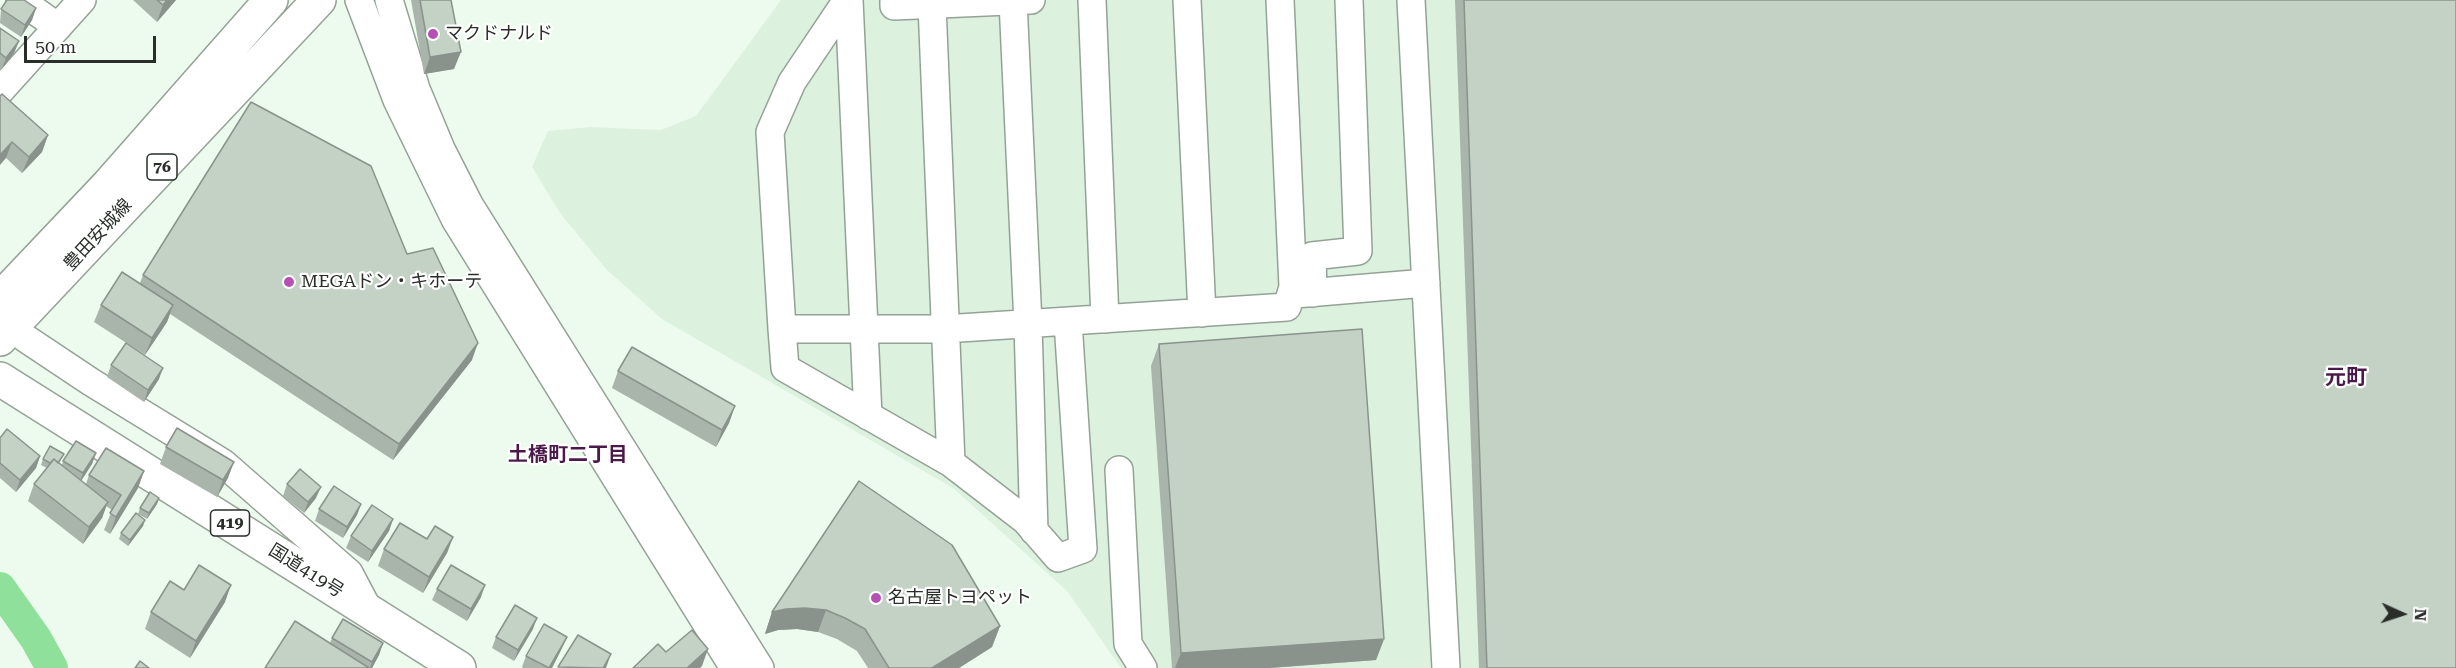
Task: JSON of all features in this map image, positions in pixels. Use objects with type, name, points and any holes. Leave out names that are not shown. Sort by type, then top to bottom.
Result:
[{"type":"main road","name":"豊田安城線","points":[[4,325],[109,184],[271,0]]},
{"type":"main road","name":"豊田安城線","points":[[4,325],[320,0]]},
{"type":"main road","name":"国道419号","points":[[0,379],[459,668]]},
{"type":"street","points":[[20,0],[58,27]]},
{"type":"street","points":[[0,91],[82,0]]},
{"type":"street","points":[[359,0],[398,100],[455,219],[734,668]]},
{"type":"street","points":[[389,0],[417,89],[441,149],[470,206],[760,668]]},
{"type":"street","points":[[848,0],[868,416]]},
{"type":"street","points":[[848,0],[792,82],[770,132],[785,368],[951,463],[1025,520],[1058,558],[1083,549],[1068,322]]},
{"type":"street","points":[[864,0],[932,5],[1030,0]]},
{"type":"street","points":[[1092,0],[1105,319]]},
{"type":"street","points":[[1187,0],[1202,313]]},
{"type":"street","points":[[1280,0],[1302,256],[1293,287],[1302,294]]},
{"type":"street","points":[[1302,256],[1358,251],[1349,0]]},
{"type":"street","points":[[1411,0],[1446,668]]},
{"type":"street","points":[[1013,1],[1028,324],[1034,531]]},
{"type":"street","points":[[932,5],[951,463]]},
{"type":"street","points":[[782,329],[944,330],[1287,308],[1302,294],[1426,283]]},
{"type":"street","points":[[4,325],[91,382],[223,463],[349,573],[369,611]]},
{"type":"street","points":[[1119,470],[1128,644],[1143,668]]},
{"type":"shaded area","points":[[781,0],[2456,0],[2456,668],[1121,668],[1067,591],[953,488],[662,319],[606,269],[560,213],[532,167],[548,131],[590,127],[661,130],[696,116]]},
{"type":"building","points":[[7,0],[24,0],[36,8],[25,25],[1,9]]},
{"type":"building","points":[[157,0],[167,0],[163,5]]},
{"type":"building","points":[[420,0],[451,0],[461,52],[430,57]]},
{"type":"building","points":[[1464,0],[2456,0],[2456,668],[1487,668]]},
{"type":"building","points":[[0,28],[19,41],[6,58],[0,53]]},
{"type":"building","points":[[2,94],[48,135],[29,157],[12,142],[0,155],[0,96]]},
{"type":"building","name":"MEGAドン・キホーテ","points":[[251,102],[371,166],[407,254],[433,248],[478,343],[399,444],[143,275]]},
{"type":"building","points":[[122,272],[173,305],[152,338],[101,305]]},
{"type":"building","points":[[1362,329],[1384,639],[1181,653],[1159,344]]},
{"type":"building","points":[[126,343],[163,368],[148,390],[111,365]]},
{"type":"building","points":[[632,347],[735,406],[722,430],[618,371]]},
{"type":"building","points":[[177,428],[234,462],[223,480],[166,447]]},
{"type":"building","points":[[7,429],[40,456],[20,480],[0,463],[0,438]]},
{"type":"building","points":[[76,441],[96,453],[83,473],[63,461]]},
{"type":"building","points":[[50,446],[64,454],[58,463],[54,459],[50,463],[43,459]]},
{"type":"building","points":[[106,448],[144,471],[116,517],[110,513],[121,495],[89,475]]},
{"type":"building","points":[[54,459],[108,502],[89,527],[34,484]]},
{"type":"building","points":[[300,469],[321,487],[308,502],[287,484]]},
{"type":"building","name":"名古屋トヨペット","points":[[859,481],[952,545],[1000,626],[932,668],[889,668],[865,629],[845,618],[826,610],[805,608],[772,612]]},
{"type":"building","points":[[334,486],[361,504],[347,527],[319,509]]},
{"type":"building","points":[[150,492],[159,498],[149,513],[140,508]]},
{"type":"building","points":[[372,505],[393,519],[372,551],[351,536]]},
{"type":"building","points":[[136,513],[145,520],[130,540],[121,533]]},
{"type":"building","points":[[400,523],[427,539],[435,526],[453,537],[429,577],[384,549]]},
{"type":"building","points":[[199,565],[231,585],[196,641],[151,612],[170,581],[184,590]]},
{"type":"building","points":[[451,565],[485,585],[471,609],[437,589]]},
{"type":"building","points":[[515,605],[537,618],[518,650],[496,637]]},
{"type":"building","points":[[343,619],[383,643],[372,662],[332,638]]},
{"type":"building","points":[[295,621],[369,668],[265,668]]},
{"type":"building","points":[[544,624],[567,637],[549,668],[526,656]]},
{"type":"building","points":[[692,630],[708,649],[687,668],[633,668],[658,644],[666,652]]},
{"type":"building","points":[[578,635],[611,654],[603,668],[558,667]]},
{"type":"building","points":[[140,661],[149,668],[135,668]]},
{"type":"waterway","points":[[0,588],[36,639],[52,668]]},
{"type":"place","name":"マクドナルド","points":[[433,34]]},
{"type":"place","name":"MEGAドン・キホーテ","points":[[289,282]]},
{"type":"place","name":"名古屋トヨペット","points":[[876,598]]},
{"type":"district","name":"元町","points":[[2346,378]]},
{"type":"district","name":"土橋町二丁目","points":[[568,455]]}]
